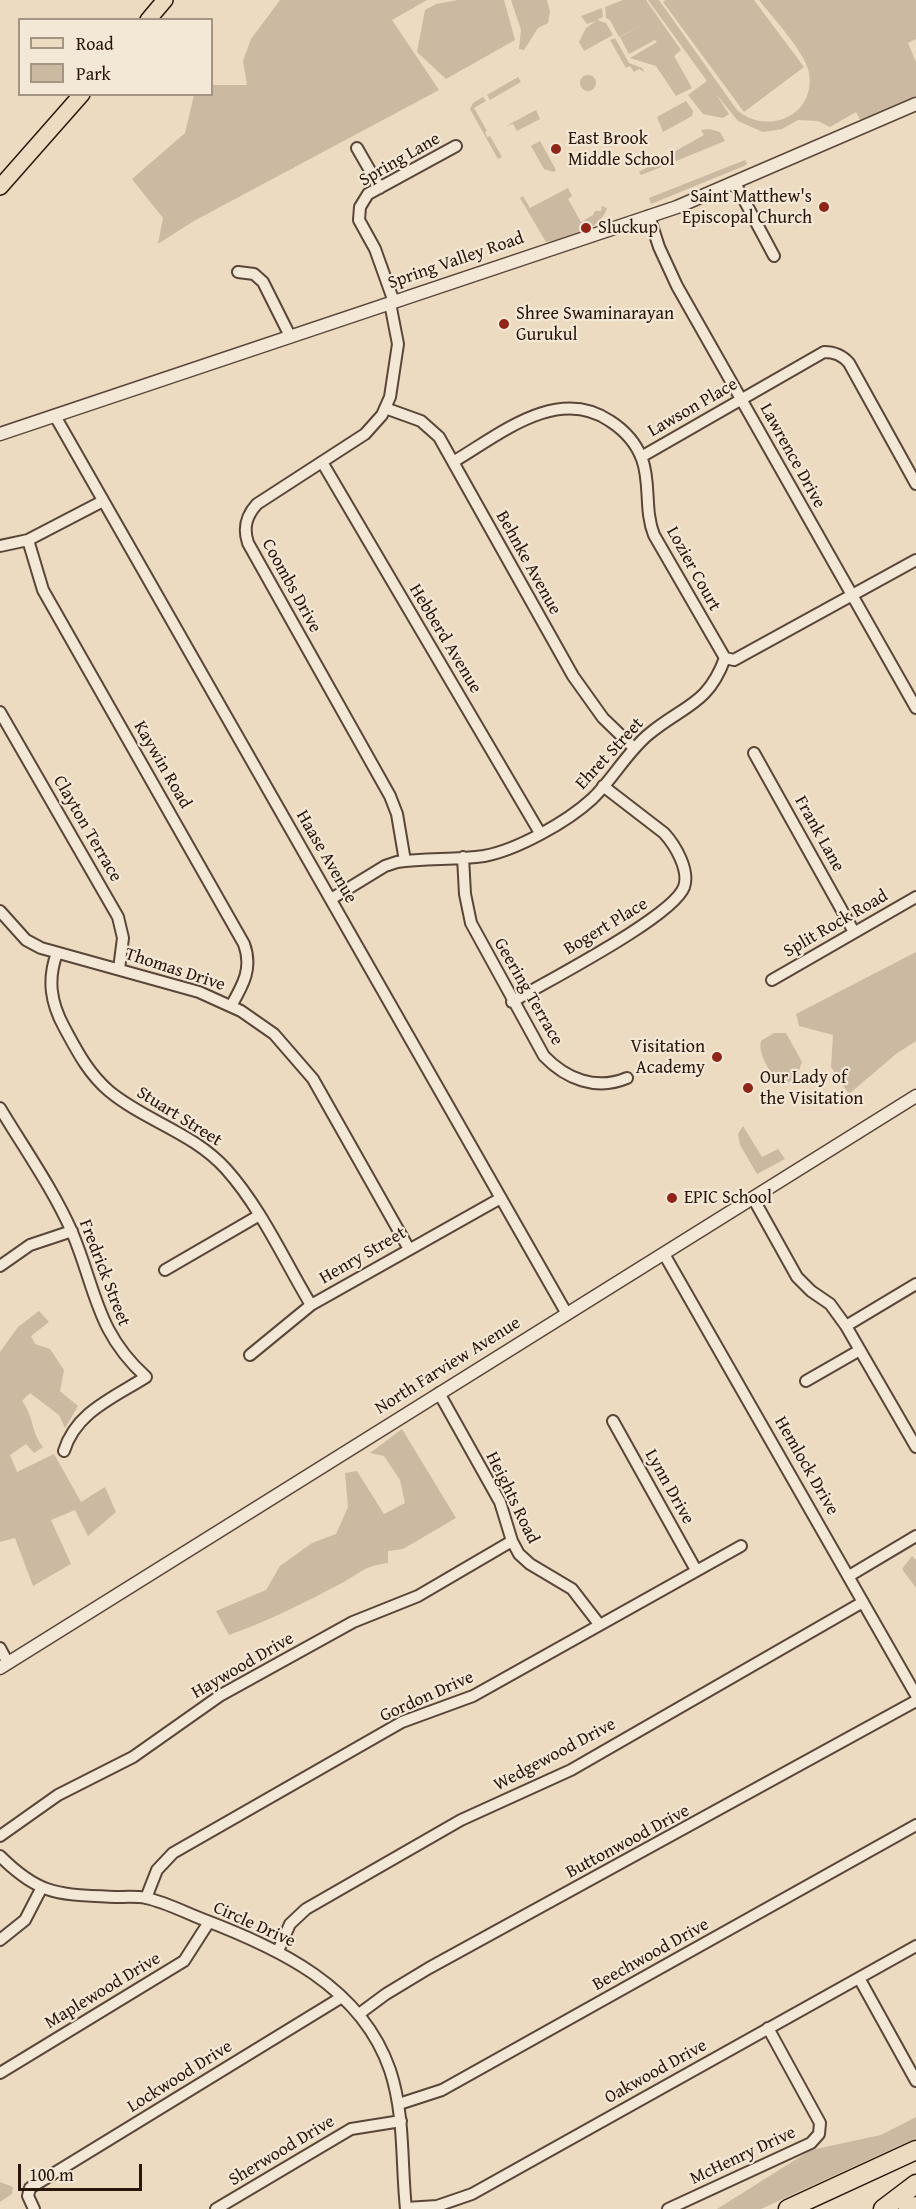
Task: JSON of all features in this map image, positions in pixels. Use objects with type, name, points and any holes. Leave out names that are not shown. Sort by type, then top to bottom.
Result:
[{"type":"highway","points":[[788,2209],[916,2150]]},
{"type":"highway","points":[[883,2209],[916,2184]]},
{"type":"main road","points":[[150,18],[165,0]]},
{"type":"main road","points":[[0,187],[80,96]]},
{"type":"street","name":"Spring Valley Road","points":[[0,434],[649,216],[735,183],[916,104]]},
{"type":"street","name":"Spring Lane","points":[[392,302],[386,275],[358,214],[363,200],[380,188],[456,146]]},
{"type":"street","points":[[357,148],[380,188]]},
{"type":"street","points":[[735,183],[774,256]]},
{"type":"street","name":"Lawrence Drive","points":[[649,216],[668,267],[916,708]]},
{"type":"street","points":[[238,272],[254,274],[263,282],[290,336]]},
{"type":"street","name":"Coombs Drive","points":[[392,302],[398,344],[394,379],[385,408],[365,434],[257,504],[248,518],[246,535],[390,796],[399,822],[405,861]]},
{"type":"street","name":"Lawson Place","points":[[453,462],[540,412],[568,408],[594,412],[607,418],[627,435],[641,457],[824,352],[830,352],[849,363],[914,477]]},
{"type":"street","name":"Behnke Avenue","points":[[385,408],[409,415],[430,428],[453,462],[573,676],[603,718],[634,748]]},
{"type":"street","name":"Haase Avenue","points":[[55,416],[567,1314]]},
{"type":"street","name":"Lozier Court","points":[[641,457],[646,473],[647,513],[654,535],[724,658]]},
{"type":"street","name":"Hebberd Avenue","points":[[322,462],[540,833]]},
{"type":"street","points":[[0,546],[28,540],[103,501]]},
{"type":"street","name":"Kaywin Road","points":[[28,540],[43,590],[244,944],[249,963],[248,973],[231,1006]]},
{"type":"street","points":[[724,658],[734,660],[916,560]]},
{"type":"street","name":"Ehret Street","points":[[331,899],[385,866],[405,861],[463,857],[504,851],[579,810],[603,786],[634,748],[706,692],[717,680],[724,658]]},
{"type":"street","name":"Clayton Terrace","points":[[0,712],[118,916],[123,938],[119,969]]},
{"type":"street","name":"Frank Lane","points":[[754,753],[854,932]]},
{"type":"street","name":"Bogert Place","points":[[512,1002],[658,917],[684,887],[685,872],[664,833],[603,786]]},
{"type":"street","name":"Geering Terrace","points":[[463,857],[465,894],[471,923],[537,1047],[562,1072],[597,1084],[627,1078]]},
{"type":"street","name":"Split Rock Road","points":[[772,980],[916,897]]},
{"type":"street","name":"Thomas Drive","points":[[0,911],[26,940],[57,953],[199,992],[231,1006],[274,1034],[314,1079],[409,1249]]},
{"type":"street","name":"Stuart Street","points":[[57,953],[51,979],[56,1011],[87,1068],[124,1102],[164,1123],[211,1155],[244,1192],[310,1305]]},
{"type":"street","name":"North Farview Avenue","points":[[4,1665],[916,1095]]},
{"type":"street","name":"Fredrick Street","points":[[0,1108],[72,1232],[103,1322],[121,1352],[146,1377],[86,1414],[72,1430],[63,1451]]},
{"type":"street","name":"Henry Street","points":[[250,1355],[310,1305],[501,1198]]},
{"type":"street","points":[[753,1198],[797,1277],[811,1292],[830,1304],[846,1326],[915,1444]]},
{"type":"street","points":[[165,1270],[258,1216]]},
{"type":"street","points":[[0,1266],[30,1245],[72,1232]]},
{"type":"street","name":"Hemlock Drive","points":[[664,1254],[916,1695]]},
{"type":"street","points":[[846,1326],[916,1284]]},
{"type":"street","points":[[806,1381],[860,1350]]},
{"type":"street","name":"Heights Road","points":[[439,1393],[500,1502],[512,1542],[519,1554],[530,1564],[572,1589],[599,1624]]},
{"type":"street","name":"Lynn Drive","points":[[613,1421],[696,1570]]},
{"type":"street","points":[[849,1576],[916,1536]]},
{"type":"street","name":"Haywood Drive","points":[[0,1836],[58,1795],[133,1757],[221,1695],[353,1622],[418,1596],[512,1542]]},
{"type":"street","name":"Gordon Drive","points":[[146,1898],[157,1870],[173,1853],[402,1722],[473,1696],[741,1546]]},
{"type":"street","name":"Wedgewood Drive","points":[[278,1951],[290,1924],[306,1909],[461,1820],[571,1770],[863,1602]]},
{"type":"street","points":[[0,1648],[4,1665]]},
{"type":"street","name":"Buttonwood Drive","points":[[359,2014],[386,1994],[429,1968],[916,1701]]},
{"type":"street","name":"Beechwood Drive","points":[[399,2104],[442,2090],[916,1825]]},
{"type":"street","name":"Circle Drive","points":[[0,1856],[21,1877],[41,1889],[63,1894],[146,1898],[209,1922],[278,1951],[298,1962],[342,1997],[359,2014],[384,2054],[399,2104],[406,2209]]},
{"type":"street","points":[[0,1940],[25,1920],[41,1889]]},
{"type":"street","name":"Maplewood Drive","points":[[0,2073],[184,1961],[209,1922]]},
{"type":"street","name":"Oakwood Drive","points":[[406,2209],[437,2206],[472,2194],[916,1946]]},
{"type":"street","points":[[858,1978],[916,2081]]},
{"type":"street","name":"Lockwood Drive","points":[[34,2209],[28,2196],[30,2188],[342,1997]]},
{"type":"street","name":"McHenry Drive","points":[[668,2209],[811,2143],[819,2134],[819,2123],[768,2028]]},
{"type":"street","name":"Sherwood Drive","points":[[216,2209],[351,2129],[401,2121]]},
{"type":"green space","points":[[280,0],[427,0],[392,20],[439,90],[192,222],[158,244],[163,218],[132,179],[185,133],[194,96],[213,96],[213,85],[247,85],[243,61],[251,39]]},
{"type":"green space","points":[[458,0],[504,0],[515,40],[446,79],[417,52],[425,10],[436,4]]},
{"type":"green space","points":[[511,0],[547,0],[550,12],[548,23],[538,28],[524,50],[519,49],[521,30]]},
{"type":"green space","points":[[623,0],[646,0],[681,50],[674,56],[692,88],[676,96],[656,66],[630,58],[657,42],[655,40],[629,54],[620,37],[646,23],[619,37],[610,20],[606,18],[605,7]]},
{"type":"green space","points":[[648,0],[659,0],[737,110],[749,118],[775,121],[787,117],[805,101],[809,88],[809,73],[802,56],[759,0],[916,0],[916,39],[908,43],[916,62],[916,104],[864,127],[856,112],[830,127],[818,121],[798,120],[782,129],[763,132],[738,121],[716,94],[729,114],[723,118],[703,114],[688,95],[707,81]]},
{"type":"green space","points":[[666,0],[754,0],[804,67],[744,112],[663,2]]},
{"type":"green space","points":[[602,8],[603,17],[597,20],[606,23],[613,35],[584,51],[579,42],[586,28],[596,21],[587,24],[581,16]]},
{"type":"green space","points":[[615,38],[629,63],[642,68],[645,72],[639,69],[634,72],[630,66],[626,68],[610,40]]},
{"type":"green space","points":[[588,75],[594,77],[596,83],[594,89],[588,91],[582,89],[580,83],[582,77]]},
{"type":"green space","points":[[518,77],[521,82],[490,100],[487,95]]},
{"type":"green space","points":[[483,97],[486,101],[474,108],[487,131],[485,132],[487,137],[490,136],[502,157],[498,159],[470,109],[473,103]]},
{"type":"green space","points":[[686,101],[693,111],[692,116],[663,132],[657,117]]},
{"type":"green space","points":[[536,110],[540,119],[517,131],[513,124],[506,126]]},
{"type":"green space","points":[[709,129],[720,132],[725,141],[676,161],[672,153],[704,135],[701,130]]},
{"type":"green space","points":[[540,141],[556,170],[554,172],[544,169],[531,146]]},
{"type":"green space","points":[[670,154],[674,162],[641,175],[639,172]]},
{"type":"green space","points":[[745,160],[747,164],[744,166],[651,204],[649,198]]},
{"type":"green space","points":[[568,188],[572,196],[568,199],[581,222],[593,215],[595,211],[601,211],[602,206],[607,208],[598,222],[590,228],[564,239],[546,242],[520,198],[523,196],[530,208]]},
{"type":"green space","points":[[916,952],[916,1041],[896,1054],[849,1094],[831,1067],[833,1035],[799,1026],[796,1014]]},
{"type":"green space","points":[[774,1033],[786,1033],[802,1062],[796,1079],[783,1085],[770,1071],[761,1052],[761,1041]]},
{"type":"green space","points":[[743,1126],[762,1157],[778,1149],[785,1159],[757,1174],[740,1145],[738,1134]]},
{"type":"green space","points":[[39,1311],[49,1322],[31,1336],[35,1344],[50,1349],[64,1370],[60,1391],[78,1406],[65,1428],[59,1415],[30,1393],[22,1401],[43,1447],[34,1453],[26,1444],[10,1455],[17,1472],[54,1454],[81,1502],[105,1487],[116,1512],[88,1536],[75,1510],[51,1520],[71,1564],[33,1586],[15,1538],[0,1542],[0,1352],[18,1327]]},
{"type":"green space","points":[[402,1429],[456,1518],[403,1549],[388,1551],[388,1563],[368,1568],[301,1604],[229,1635],[216,1611],[266,1590],[280,1566],[312,1543],[336,1534],[348,1507],[345,1473],[357,1471],[384,1514],[405,1503],[400,1480],[384,1456],[370,1453]]},
{"type":"green space","points":[[912,1556],[916,1560],[916,1588],[902,1569]]},
{"type":"green space","points":[[916,2117],[916,2138],[761,2209],[717,2209],[811,2150],[881,2135]]},
{"type":"green space","points":[[0,2182],[13,2187],[12,2194],[0,2202]]},
{"type":"place","name":"East Brook Middle School","points":[[556,149]]},
{"type":"place","name":"Saint Matthew's Episcopal Church","points":[[824,207]]},
{"type":"place","name":"Sluckup","points":[[586,228]]},
{"type":"place","name":"Shree Swaminarayan Gurukul","points":[[504,324]]},
{"type":"place","name":"Visitation Academy","points":[[717,1057]]},
{"type":"place","name":"Our Lady of the Visitation","points":[[748,1088]]},
{"type":"place","name":"EPIC School","points":[[672,1198]]}]
